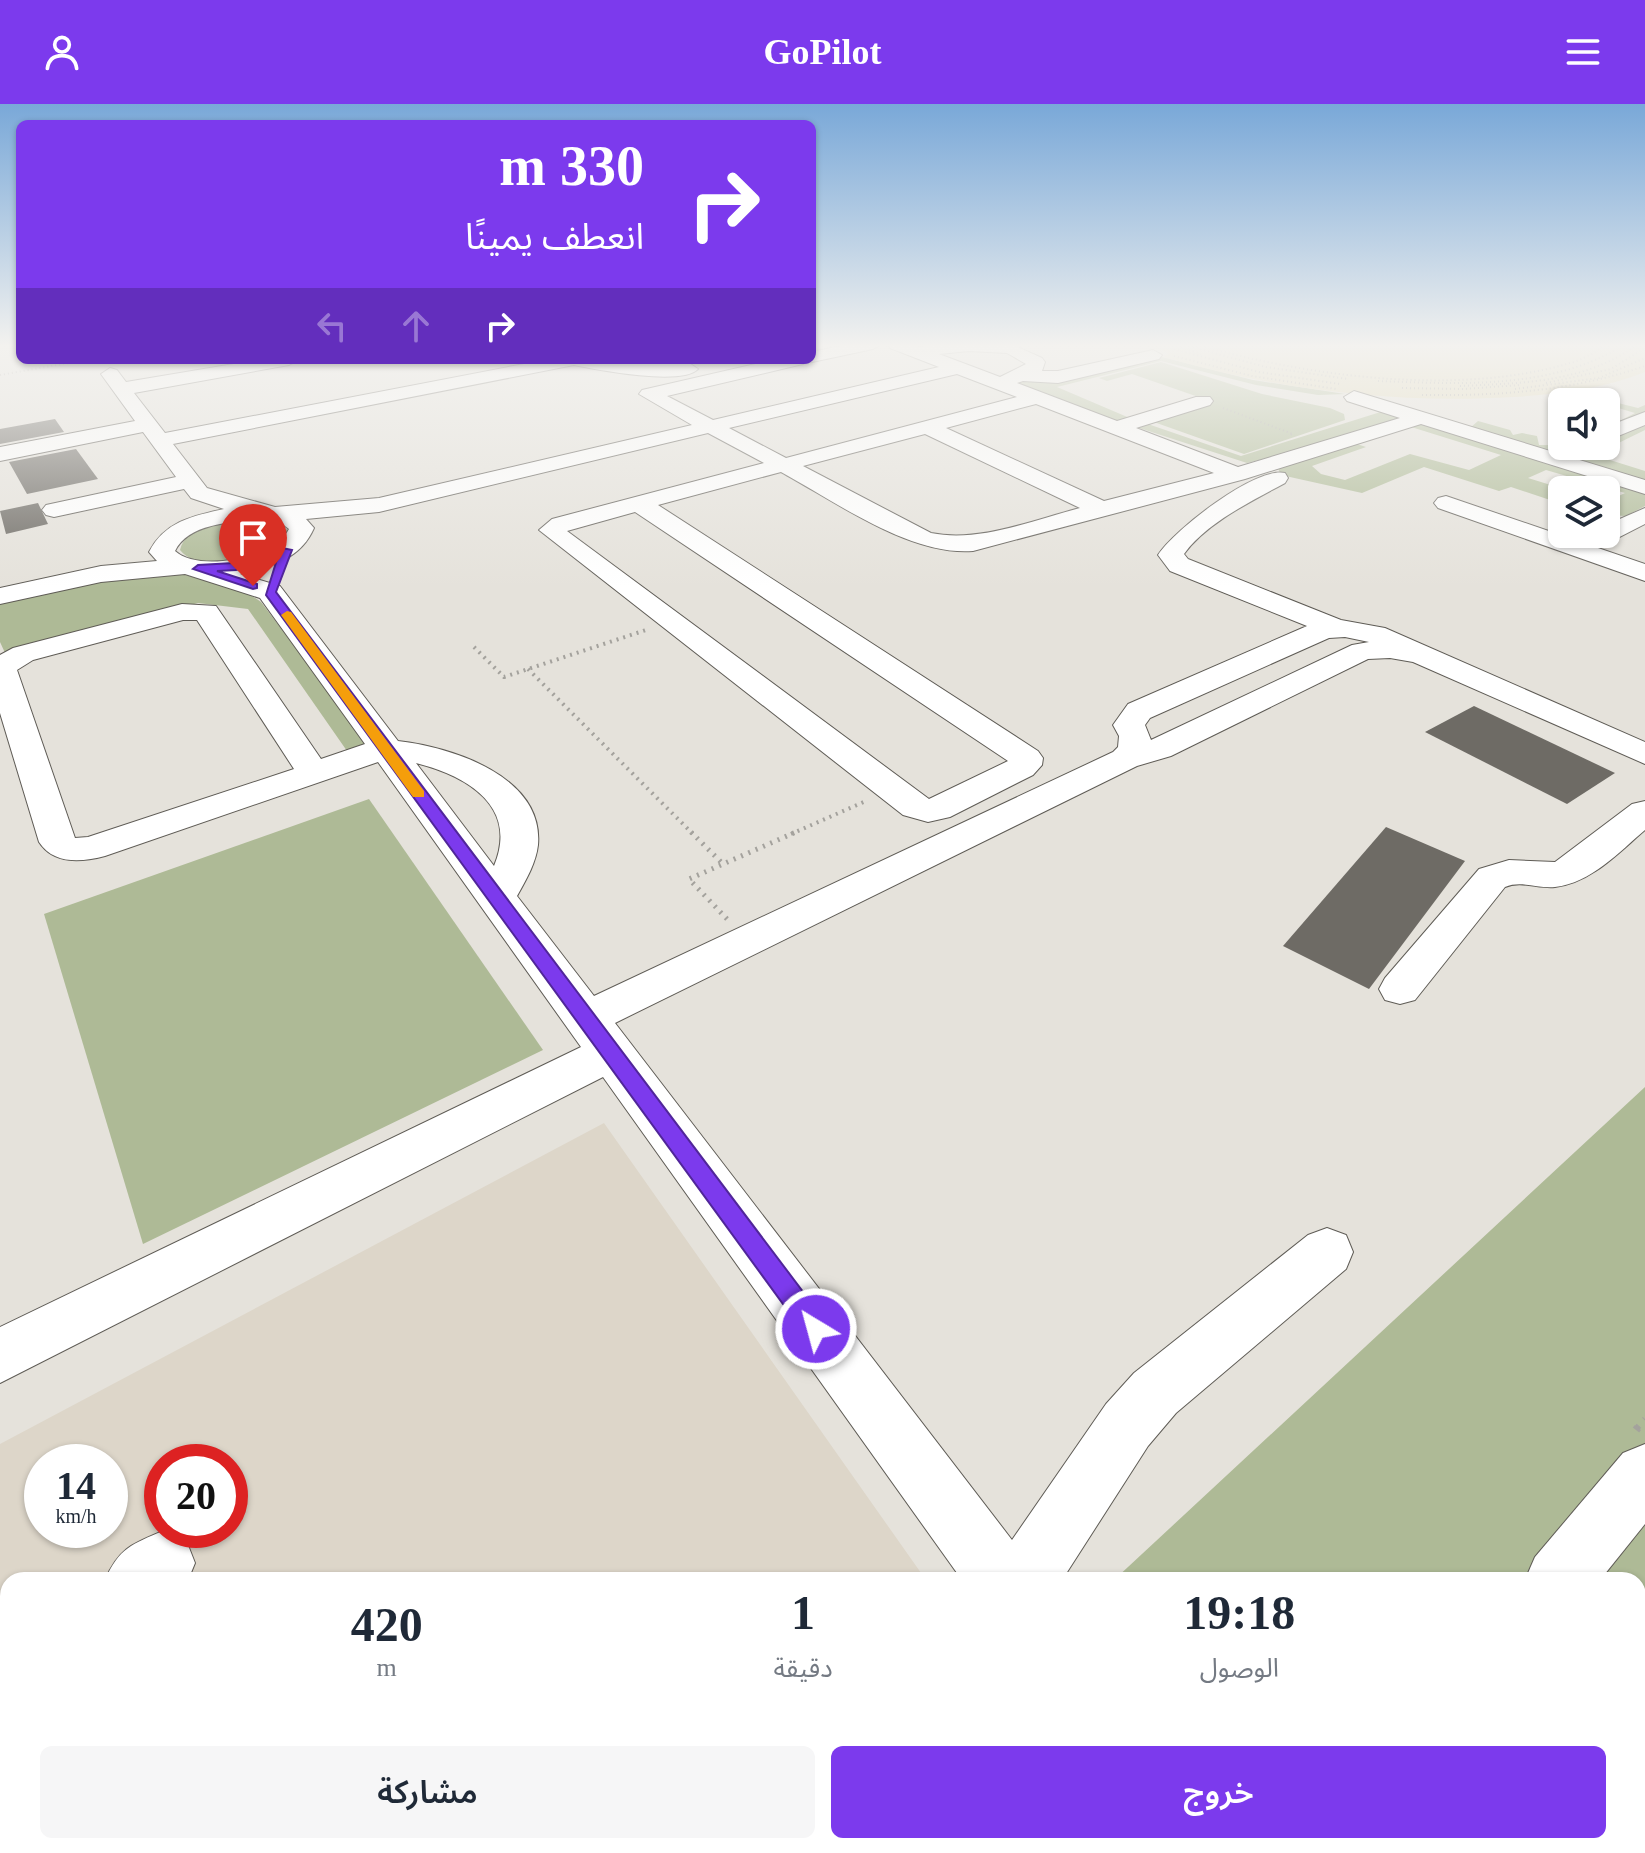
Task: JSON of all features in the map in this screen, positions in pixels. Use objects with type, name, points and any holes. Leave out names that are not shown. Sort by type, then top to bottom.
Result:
[{"type":"street","points":[[149,426],[194,487]]},
{"type":"street","points":[[0,454],[197,426]]},
{"type":"street","points":[[72,579],[220,517],[379,505],[713,426]]},
{"type":"street","points":[[638,503],[1026,758],[1021,768],[933,810],[919,809],[551,533],[556,526],[591,516],[638,503],[927,427],[930,426]]},
{"type":"street","points":[[1110,426],[1237,474]]},
{"type":"street","points":[[1115,428],[1123,426]]},
{"type":"street","points":[[708,427],[923,539],[943,545],[967,544],[1237,474],[1395,426]]},
{"type":"street","points":[[1445,426],[1548,457]]},
{"type":"street","points":[[927,427],[1101,509]]},
{"type":"street","points":[[1620,439],[1632,442]]},
{"type":"street","points":[[1556,460],[1645,487]]},
{"type":"street","points":[[521,472],[544,486]]},
{"type":"street","points":[[1278,477],[1215,516],[1175,547],[1171,555],[1179,565],[1353,635],[1413,653],[1645,754]]},
{"type":"street","points":[[194,487],[177,533],[164,546],[165,558],[270,592],[996,1572]]},
{"type":"street","points":[[54,510],[194,487],[267,514],[289,517],[302,528],[270,592]]},
{"type":"street","points":[[1470,492],[1440,505],[1645,573]]},
{"type":"street","points":[[568,501],[591,516]]},
{"type":"street","points":[[0,596],[72,579],[245,565],[379,505]]},
{"type":"street","points":[[1577,549],[1645,515]]},
{"type":"street","points":[[1259,624],[1288,608]]},
{"type":"street","points":[[314,774],[206,612],[182,612],[23,654],[1,667],[52,828],[61,846],[76,850],[92,848],[314,774],[386,750],[449,763],[473,773],[496,788],[512,806],[520,828],[520,851],[497,898]]},
{"type":"street","points":[[1130,748],[1129,725],[1139,711],[1297,642],[1353,635]]},
{"type":"street","points":[[0,1356],[599,1035],[748,941],[1130,748],[1169,744],[1339,662],[1353,635]]},
{"type":"street","points":[[1297,642],[1314,653],[1339,662]]},
{"type":"street","points":[[1400,989],[1492,878],[1506,872],[1552,875],[1568,872],[1645,812]]},
{"type":"street","points":[[1029,1572],[1127,1425],[1155,1393],[1327,1252]]},
{"type":"street","points":[[1565,1572],[1645,1475]]},
{"type":"path","points":[[1270,426],[1293,434],[1281,438]]},
{"type":"path","points":[[474,647],[504,677],[669,622]]},
{"type":"path","points":[[528,669],[723,864]]},
{"type":"path","points":[[748,941],[689,879],[893,790]]},
{"type":"shaded area","points":[[604,1123],[920,1572],[0,1572],[0,1444]]},
{"type":"green space","points":[[1133,426],[1153,426],[1241,456],[1337,426],[1377,426],[1247,463]]},
{"type":"green space","points":[[1164,426],[1328,426],[1244,454]]},
{"type":"green space","points":[[1408,426],[1446,426],[1604,476],[1567,476],[1546,470],[1528,478],[1548,484],[1548,499],[1511,487],[1499,491],[1424,467],[1362,493],[1281,475],[1277,466],[1351,442],[1366,447],[1312,466],[1321,474],[1345,480],[1410,454],[1469,470],[1501,455]]},
{"type":"green space","points":[[1494,426],[1510,430],[1513,435],[1537,436],[1539,445],[1548,445],[1548,451],[1470,428]]},
{"type":"green space","points":[[1620,426],[1645,426],[1645,430],[1620,442]]},
{"type":"green space","points":[[1578,460],[1610,460],[1645,471],[1645,480]]},
{"type":"green space","points":[[1620,481],[1645,489],[1645,506],[1626,516],[1620,516],[1620,495],[1625,493],[1620,492]]},
{"type":"green space","points":[[244,518],[276,521],[289,531],[274,548],[237,560],[199,561],[180,550],[197,530]]},
{"type":"green space","points":[[157,572],[224,584],[261,602],[369,744],[347,751],[248,609],[198,603],[6,655],[0,642],[0,601],[80,581]]},
{"type":"green space","points":[[369,799],[543,1050],[143,1244],[44,914]]},
{"type":"green space","points":[[1645,1087],[1645,1572],[1123,1572]]},
{"type":"building","points":[[60,426],[64,432],[0,444],[0,429]]},
{"type":"building","points":[[76,449],[98,479],[27,494],[9,462]]},
{"type":"building","points":[[38,503],[48,524],[6,534],[0,511]]},
{"type":"building","points":[[1474,706],[1615,773],[1567,804],[1425,732]]},
{"type":"building","points":[[1386,827],[1465,861],[1369,989],[1283,946]]},
{"type":"slow traffic","points":[[287,615],[419,794]]},
{"type":"route","points":[[253,586],[198,569],[236,567],[286,550],[270,592],[816,1329]]}]
